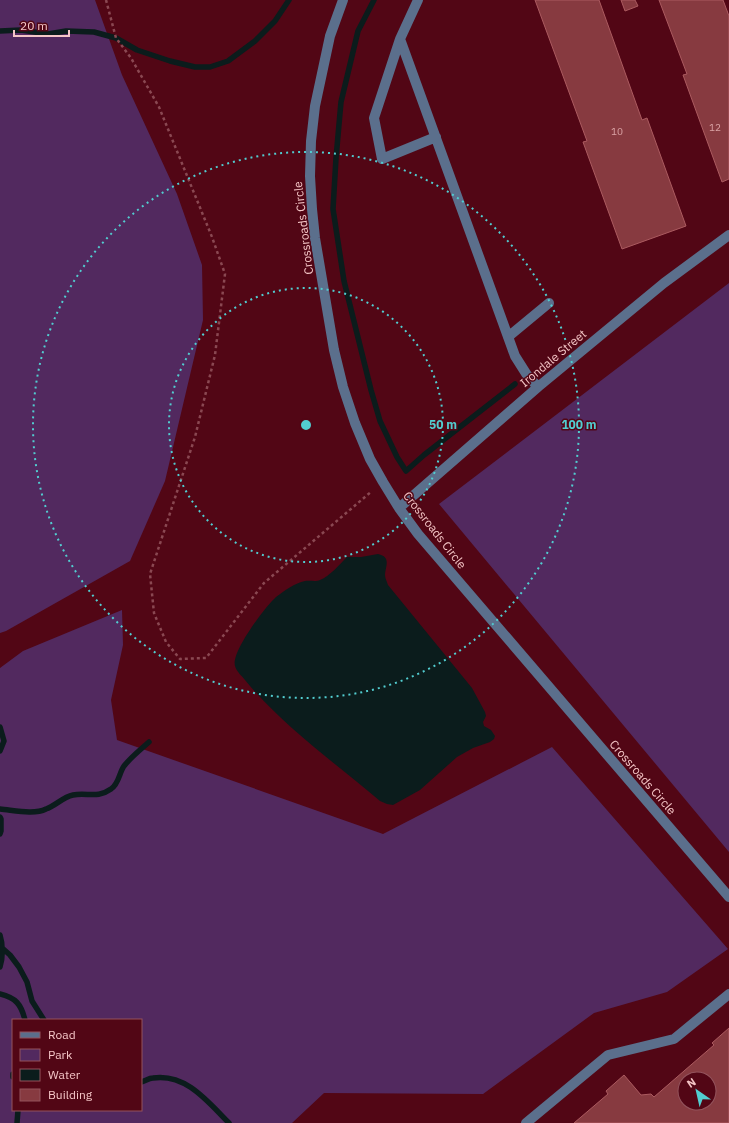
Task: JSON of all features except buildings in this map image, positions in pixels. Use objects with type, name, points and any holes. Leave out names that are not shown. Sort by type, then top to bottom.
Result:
[{"type":"street","name":"Crossroads Circle","points":[[343,0],[330,36],[315,106],[311,141],[310,176],[315,238],[334,350],[343,388],[355,423],[370,459],[399,508],[418,534],[729,898]]},
{"type":"street","points":[[418,0],[400,39],[374,118],[382,159],[436,137]]},
{"type":"street","points":[[400,39],[515,356],[527,375],[538,387]]},
{"type":"street","name":"Irondale Street","points":[[399,508],[538,387],[664,283],[729,235]]},
{"type":"street","points":[[508,337],[549,303]]},
{"type":"street","points":[[526,1123],[608,1055],[674,1040],[729,994]]},
{"type":"path","points":[[106,0],[116,38],[131,58],[159,107],[226,274],[215,355],[195,437],[150,574],[154,613],[166,642],[180,659],[206,658],[264,583],[383,482]]},
{"type":"green space","points":[[0,0],[95,0],[122,75],[177,194],[202,265],[203,320],[165,481],[130,561],[0,633]]},
{"type":"green space","points":[[729,283],[729,852],[439,504]]},
{"type":"green space","points":[[122,610],[123,645],[111,700],[117,740],[383,834],[552,747],[728,949],[667,992],[594,1013],[483,1094],[324,1093],[292,1123],[0,1123],[0,668],[23,651]]},
{"type":"water","points":[[378,554],[385,557],[387,563],[385,575],[388,585],[472,688],[485,712],[486,716],[483,722],[484,726],[491,730],[495,736],[490,742],[473,748],[457,757],[420,790],[393,805],[380,801],[292,728],[260,697],[239,673],[235,666],[235,659],[243,641],[264,610],[276,597],[301,582],[318,581],[324,578],[335,570],[347,557],[361,557]]},
{"type":"waterway","points":[[0,31],[21,30],[48,34],[66,31],[94,32],[116,38],[137,50],[170,61],[195,67],[210,67],[228,61],[255,41],[275,21],[289,0]]},
{"type":"waterway","points":[[374,0],[358,31],[341,102],[333,209],[344,281],[380,421],[397,457],[406,471],[424,455],[515,384]]},
{"type":"waterway","points":[[0,727],[4,741],[0,751]]},
{"type":"waterway","points":[[0,809],[36,812],[49,808],[73,795],[97,795],[106,792],[114,787],[122,769],[127,763],[149,742]]},
{"type":"waterway","points":[[0,817],[0,834]]},
{"type":"waterway","points":[[0,935],[2,943],[2,959],[0,967]]},
{"type":"waterway","points":[[1,947],[10,955],[19,967],[27,982],[32,1001],[43,1019]]},
{"type":"waterway","points":[[0,994],[17,1002],[22,1010],[25,1019]]},
{"type":"waterway","points":[[142,1082],[152,1078],[176,1080],[196,1091],[229,1123]]},
{"type":"waterway","points":[[17,1123],[18,1111]]}]
